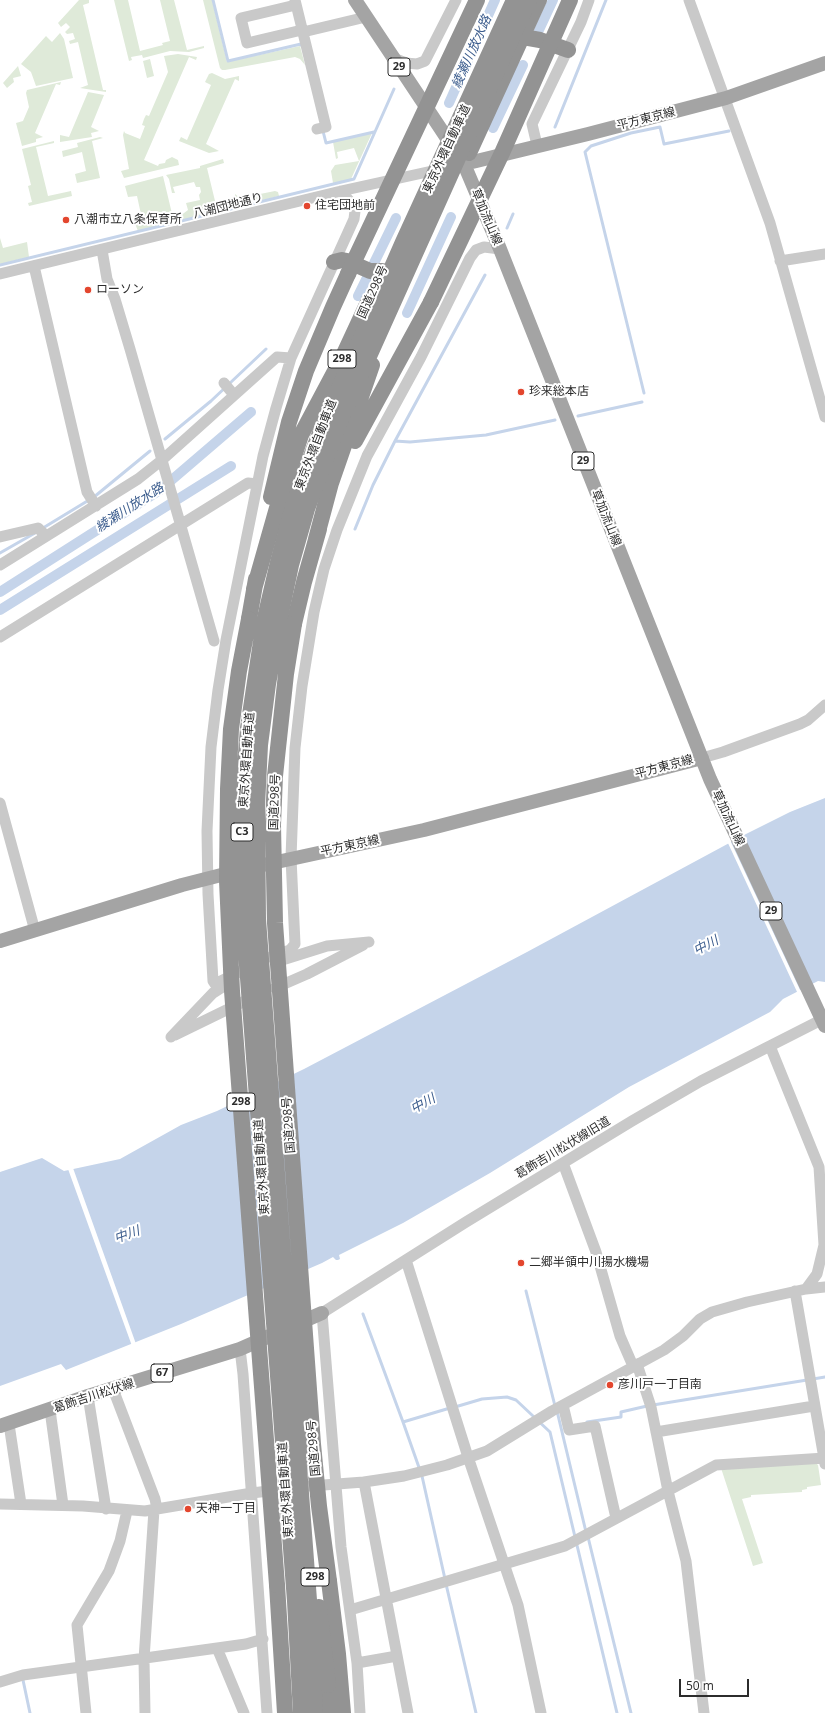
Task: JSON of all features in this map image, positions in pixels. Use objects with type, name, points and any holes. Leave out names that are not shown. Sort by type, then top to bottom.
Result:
[{"type":"highway","name":"国道298号","points":[[285,1713],[277,1585],[232,990],[228,888],[228,789],[231,729],[239,671],[274,483],[289,422],[312,357],[348,274],[477,0]]},
{"type":"highway","name":"国道298号","points":[[254,590],[276,508],[301,435],[344,356],[505,0]]},
{"type":"highway","name":"東京外環自動車道","points":[[301,1713],[295,1601],[243,912],[243,798],[248,728],[264,622],[293,506],[308,464],[325,420],[400,250],[514,0]]},
{"type":"highway","name":"東京外環自動車道","points":[[315,1713],[309,1600],[298,1469],[258,918],[257,806],[260,745],[268,684],[278,627],[291,565],[307,509],[340,422],[529,0]]},
{"type":"highway","name":"国道298号","points":[[343,1713],[338,1654],[319,1506],[313,1444],[275,923],[273,825],[275,776],[286,674],[294,624],[331,483],[370,370],[539,0]]},
{"type":"highway","name":"国道298号","points":[[316,539],[343,468],[362,426],[430,302],[502,153],[570,0]]},
{"type":"highway","points":[[523,37],[540,40],[568,50]]},
{"type":"highway","points":[[334,262],[342,260],[348,261],[370,271],[382,271]]},
{"type":"highway","name":"298","points":[[298,1469],[321,1624],[330,1713]]},
{"type":"main road","name":"草加流山線","points":[[355,0],[464,164],[500,249],[724,811],[822,1019]]},
{"type":"main road","name":"平方東京線","points":[[464,164],[726,98],[825,63]]},
{"type":"main road","name":"平方東京線","points":[[0,941],[208,878],[291,858],[424,830],[702,758]]},
{"type":"main road","name":"葛飾吉川松伏線","points":[[4,1425],[113,1388],[240,1350],[322,1313]]},
{"type":"street","points":[[393,58],[406,63],[417,64],[425,60],[456,0]]},
{"type":"street","points":[[537,145],[532,124],[568,50],[589,0]]},
{"type":"street","points":[[689,0],[768,216],[825,417]]},
{"type":"street","points":[[317,129],[326,127],[303,31],[296,3],[241,18],[247,43],[303,31],[366,17]]},
{"type":"street","name":"八潮団地通り","points":[[0,274],[341,191],[464,164]]},
{"type":"street","points":[[341,191],[353,205],[355,210],[354,219],[291,358],[276,408],[257,484],[218,690],[211,747],[208,796],[208,878],[213,981],[215,984],[256,964],[290,950],[295,944],[291,858],[295,748],[302,686],[314,612],[324,569],[336,530],[367,456],[425,350],[470,258],[476,250],[484,247],[500,249]]},
{"type":"street","points":[[102,250],[107,279],[115,299],[130,349],[214,641]]},
{"type":"street","points":[[780,261],[825,254]]},
{"type":"street","points":[[34,266],[87,492],[92,501]]},
{"type":"street","points":[[0,565],[43,533],[92,501],[138,479],[162,460],[228,389],[277,357],[291,358]]},
{"type":"street","points":[[0,637],[248,483],[257,484]]},
{"type":"street","points":[[0,537],[43,533]]},
{"type":"street","points":[[702,758],[723,752],[800,724],[808,720],[825,705]]},
{"type":"street","points":[[0,804],[35,931]]},
{"type":"street","points":[[369,942],[307,974],[251,998],[171,1037],[213,992],[246,972],[256,964],[270,963],[327,946],[369,942]]},
{"type":"street","name":"葛飾吉川松伏線旧道","points":[[322,1313],[563,1163],[701,1081],[822,1019]]},
{"type":"street","points":[[770,1046],[819,1166],[823,1253],[817,1274],[806,1289]]},
{"type":"street","points":[[563,1163],[596,1252],[620,1336],[635,1365],[651,1407],[668,1491],[686,1561],[704,1713]]},
{"type":"street","points":[[406,1260],[468,1458],[518,1605],[541,1713]]},
{"type":"street","points":[[0,1504],[63,1506],[127,1511],[155,1509],[252,1493],[336,1483],[364,1482],[404,1476],[468,1458],[487,1451],[563,1405],[673,1344],[700,1320],[712,1312],[806,1289],[825,1287]]},
{"type":"street","points":[[350,1610],[565,1546],[716,1465],[825,1460],[814,1406],[795,1292]]},
{"type":"street","points":[[322,1313],[341,1547],[350,1610],[360,1713]]},
{"type":"street","points":[[240,1350],[263,1639],[267,1713]]},
{"type":"street","points":[[113,1388],[150,1485],[155,1509],[144,1659],[145,1713]]},
{"type":"street","points":[[88,1396],[106,1509]]},
{"type":"street","points":[[563,1405],[569,1430],[595,1426],[616,1518]]},
{"type":"street","points":[[656,1432],[814,1406]]},
{"type":"street","points":[[50,1410],[63,1506]]},
{"type":"street","points":[[4,1425],[21,1504]]},
{"type":"street","points":[[364,1482],[372,1532],[408,1713]]},
{"type":"street","points":[[86,1713],[77,1625],[109,1571],[120,1541],[127,1511]]},
{"type":"street","points":[[0,1682],[23,1675],[246,1644],[263,1639]]},
{"type":"street","points":[[217,1648],[244,1713]]},
{"type":"street","points":[[356,1663],[396,1656]]},
{"type":"green space","points":[[79,0],[89,0],[89,3],[83,5],[103,90],[106,90],[106,92],[80,88],[88,85],[78,42],[70,44],[69,41],[75,39],[73,33],[67,34],[65,32],[70,27],[66,23],[61,27],[58,23]]},
{"type":"green space","points":[[114,0],[128,0],[140,51],[163,45],[162,43],[170,41],[160,0],[174,0],[187,50],[204,46],[204,48],[189,52],[170,51],[143,58],[142,55],[131,57],[132,60],[129,61]]},
{"type":"green space","points":[[203,0],[212,0],[227,62],[300,46],[305,65],[300,59],[295,57],[222,70],[220,68]]},
{"type":"green space","points":[[60,33],[64,39],[73,78],[36,86],[31,72],[21,64],[46,36],[52,42]]},
{"type":"green space","points":[[178,54],[197,57],[196,60],[189,57],[144,160],[158,166],[159,164],[165,163],[166,160],[172,157],[178,160],[179,165],[124,178],[121,171],[129,169],[123,135],[124,131],[125,133],[140,139],[145,126],[142,125],[144,119],[146,115],[149,116],[168,72],[164,56]]},
{"type":"green space","points":[[150,59],[154,76],[147,78],[143,61]]},
{"type":"green space","points":[[18,66],[21,76],[13,78],[14,82],[7,88],[3,83]]},
{"type":"green space","points":[[212,73],[225,79],[239,76],[239,81],[235,79],[206,144],[219,151],[209,153],[179,141],[181,137],[187,140],[211,85],[205,82],[209,74]]},
{"type":"green space","points":[[61,82],[60,85],[56,84],[35,133],[43,137],[36,139],[36,142],[22,146],[16,123],[23,121],[29,107],[26,93],[27,90]]},
{"type":"green space","points":[[88,92],[104,95],[91,127],[99,131],[91,133],[92,137],[60,142],[60,135],[69,137]]},
{"type":"green space","points":[[372,133],[351,179],[333,183],[331,171],[335,165],[359,161],[354,148],[337,152],[338,158],[336,159],[333,142]]},
{"type":"green space","points":[[100,137],[103,138],[92,141],[100,178],[77,183],[75,174],[86,171],[82,152],[63,157],[62,151],[78,147],[77,143]]},
{"type":"green space","points":[[54,141],[54,143],[36,147],[48,196],[71,191],[72,196],[29,206],[28,203],[32,202],[28,186],[31,185],[22,149]]},
{"type":"green space","points":[[223,159],[224,163],[207,168],[216,205],[235,200],[235,194],[240,198],[275,191],[278,192],[279,196],[182,220],[180,216],[188,210],[186,203],[200,200],[200,187],[196,187],[194,182],[173,187],[175,193],[172,193],[169,179],[166,175],[200,168],[200,166]]},
{"type":"green space","points":[[163,176],[174,222],[138,231],[134,221],[142,219],[137,196],[128,197],[125,186]]},
{"type":"green space","points":[[0,238],[3,248],[27,242],[29,257],[0,264]]},
{"type":"green space","points":[[815,1462],[818,1465],[821,1485],[807,1487],[807,1489],[802,1490],[802,1492],[751,1495],[751,1497],[742,1499],[763,1563],[753,1566],[721,1468]]},
{"type":"water","name":"中川","points":[[825,798],[825,982],[818,981],[783,999],[770,1012],[629,1087],[490,1173],[403,1223],[339,1255],[340,1259],[338,1260],[333,1257],[181,1324],[66,1370],[61,1364],[0,1386],[0,1172],[42,1158],[64,1171],[120,1159],[181,1125],[217,1111],[304,1069],[527,952],[746,834],[790,812]]},
{"type":"pier","points":[[730,840],[801,992],[798,994],[727,841]]},
{"type":"pier","points":[[73,1168],[136,1344],[132,1346],[68,1169]]},
{"type":"waterway","points":[[213,0],[228,61],[301,44],[302,46]]},
{"type":"waterway","name":"綾瀬川放水路","points":[[449,103],[495,0]]},
{"type":"waterway","name":"綾瀬川放水路","points":[[539,30],[553,0]]},
{"type":"waterway","points":[[555,127],[606,0]]},
{"type":"waterway","name":"綾瀬川放水路","points":[[493,128],[523,65]]},
{"type":"waterway","points":[[0,265],[354,179],[394,89]]},
{"type":"waterway","points":[[644,393],[585,152],[591,146],[631,133],[660,127],[664,144],[729,131]]},
{"type":"waterway","points":[[323,131],[326,143],[374,132]]},
{"type":"waterway","points":[[507,228],[513,214]]},
{"type":"waterway","name":"綾瀬川放水路","points":[[407,313],[451,217]]},
{"type":"waterway","name":"綾瀬川放水路","points":[[358,296],[396,218]]},
{"type":"waterway","points":[[355,529],[373,485],[395,441],[485,275]]},
{"type":"waterway","points":[[165,439],[211,401],[266,349]]},
{"type":"waterway","points":[[578,416],[642,402]]},
{"type":"waterway","name":"綾瀬川放水路","points":[[0,592],[160,490],[251,412]]},
{"type":"waterway","points":[[395,441],[410,442],[486,435],[555,420]]},
{"type":"waterway","points":[[94,497],[150,451]]},
{"type":"waterway","name":"綾瀬川放水路","points":[[0,610],[231,466]]},
{"type":"waterway","points":[[43,528],[89,500]]},
{"type":"waterway","points":[[0,553],[35,533]]},
{"type":"waterway","points":[[526,1291],[555,1406]]},
{"type":"waterway","points":[[363,1314],[403,1422],[450,1408]]},
{"type":"waterway","points":[[813,1379],[825,1377]]},
{"type":"waterway","points":[[653,1405],[807,1380]]},
{"type":"waterway","points":[[455,1407],[482,1399],[507,1397],[516,1400],[550,1432],[617,1713]]},
{"type":"waterway","points":[[587,1422],[621,1417],[621,1412],[647,1406]]},
{"type":"waterway","points":[[557,1411],[586,1532]]},
{"type":"waterway","points":[[403,1422],[422,1476],[445,1579]]},
{"type":"waterway","points":[[588,1537],[631,1713]]},
{"type":"waterway","points":[[446,1584],[476,1713]]},
{"type":"waterway","points":[[23,1680],[30,1713]]},
{"type":"place","name":"住宅団地前","points":[[307,206]]},
{"type":"place","name":"八潮市立八条保育所","points":[[66,220]]},
{"type":"place","name":"ローソン","points":[[88,290]]},
{"type":"place","name":"珍来総本店","points":[[521,392]]},
{"type":"place","name":"二郷半領中川揚水機場","points":[[521,1263]]},
{"type":"place","name":"彦川戸一丁目南","points":[[610,1385]]},
{"type":"place","name":"天神一丁目","points":[[188,1509]]}]
